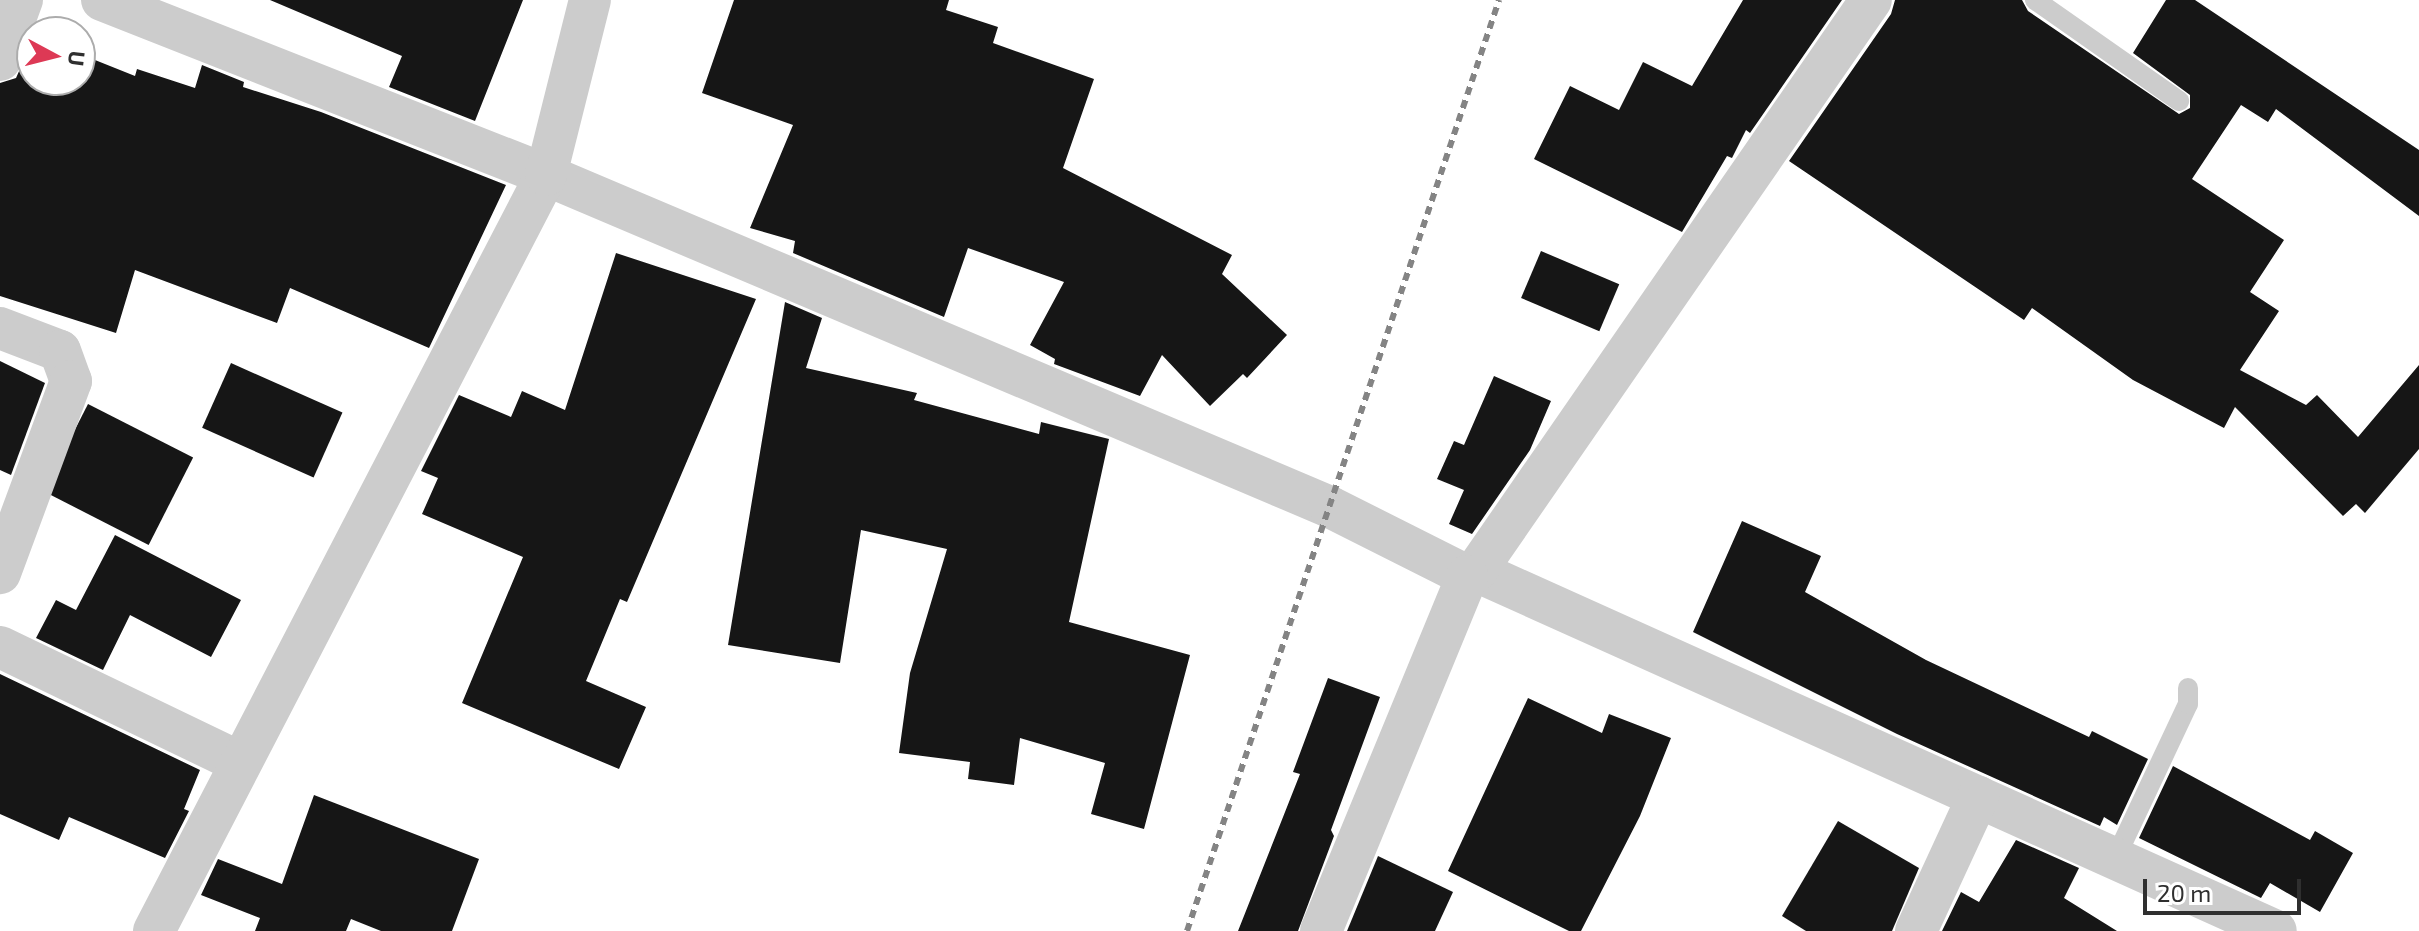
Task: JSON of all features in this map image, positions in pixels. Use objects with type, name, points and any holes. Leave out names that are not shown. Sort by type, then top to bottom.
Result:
[{"type":"street","points":[[0,60],[22,0]]},
{"type":"street","points":[[102,0],[546,175],[1330,507],[1472,574],[2276,931]]},
{"type":"street","points":[[154,931],[546,175],[590,0]]},
{"type":"street","points":[[1321,931],[1472,574],[1871,0]]},
{"type":"street","points":[[0,328],[60,351],[71,381],[0,573]]},
{"type":"street","points":[[0,647],[241,763]]},
{"type":"street","points":[[1916,931],[1978,797]]},
{"type":"lane","points":[[2035,0],[2179,101]]},
{"type":"lane","points":[[2115,859],[2188,704],[2188,688]]},
{"type":"building","points":[[270,0],[523,0],[475,121],[389,87],[402,56]]},
{"type":"building","points":[[734,0],[949,0],[946,10],[998,27],[993,43],[1094,79],[1063,168],[1232,255],[1222,274],[1287,335],[1247,378],[1243,374],[1210,406],[1162,355],[1140,396],[1054,364],[1055,359],[1030,345],[1064,282],[968,248],[944,317],[793,253],[795,241],[750,228],[793,125],[702,93]]},
{"type":"building","points":[[1743,0],[1842,0],[1750,133],[1746,130],[1732,158],[1727,156],[1682,232],[1534,159],[1570,86],[1619,110],[1643,62],[1692,86]]},
{"type":"building","points":[[1895,0],[2022,0],[2028,11],[2179,114],[2190,108],[2190,95],[2133,53],[2166,0],[2195,0],[2419,150],[2419,216],[2276,109],[2268,122],[2241,105],[2192,179],[2284,240],[2250,292],[2279,311],[2240,370],[2306,405],[2317,395],[2358,437],[2419,365],[2419,449],[2365,513],[2356,504],[2343,516],[2235,407],[2224,428],[2133,380],[2032,308],[2024,320],[1789,161],[1891,14]]},
{"type":"building","points":[[96,60],[135,76],[137,69],[195,88],[202,65],[244,82],[243,87],[321,112],[506,185],[429,348],[290,288],[277,323],[135,270],[116,333],[0,296],[0,83],[16,78],[16,96],[96,96]]},
{"type":"building","points":[[1541,251],[1619,284],[1599,331],[1521,298]]},
{"type":"building","points":[[616,253],[756,299],[627,602],[620,599],[586,681],[646,707],[619,769],[462,703],[523,557],[422,514],[438,478],[421,471],[459,395],[511,417],[522,391],[565,410]]},
{"type":"building","points":[[785,302],[822,318],[806,368],[917,393],[914,400],[1039,434],[1041,422],[1109,439],[1069,622],[1190,655],[1144,829],[1091,814],[1105,763],[1020,738],[1014,785],[968,779],[970,762],[899,753],[910,673],[947,549],[861,530],[840,663],[728,645]]},
{"type":"building","points":[[0,361],[45,383],[11,475],[0,470]]},
{"type":"building","points":[[231,363],[342,413],[314,477],[202,428]]},
{"type":"building","points":[[1494,376],[1551,401],[1530,450],[1472,534],[1449,524],[1464,490],[1437,479],[1454,441],[1464,445]]},
{"type":"building","points":[[88,404],[193,458],[149,545],[44,491]]},
{"type":"building","points":[[1742,521],[1821,556],[1805,592],[1926,660],[2089,737],[2092,731],[2148,759],[2117,825],[2104,817],[2100,826],[1897,734],[1693,632]]},
{"type":"building","points":[[115,535],[241,600],[211,657],[130,615],[103,670],[36,638],[56,600],[76,610]]},
{"type":"building","points":[[0,674],[200,770],[184,809],[189,811],[165,858],[69,817],[59,840],[0,814]]},
{"type":"building","points":[[1328,678],[1380,697],[1331,830],[1334,836],[1298,931],[1238,931],[1300,774],[1293,772]]},
{"type":"building","points":[[1528,698],[1602,733],[1609,714],[1671,738],[1640,816],[1581,931],[1569,931],[1448,871]]},
{"type":"building","points":[[2173,766],[2310,840],[2315,831],[2353,853],[2320,912],[2270,883],[2261,898],[2139,838]]},
{"type":"building","points":[[314,795],[479,859],[452,931],[381,931],[351,919],[346,931],[255,931],[260,918],[201,895],[218,859],[282,884]]},
{"type":"building","points":[[1838,821],[1919,868],[1892,931],[1806,931],[1782,916]]},
{"type":"building","points":[[2016,840],[2079,868],[2064,898],[2117,931],[1942,931],[1961,892],[1979,902]]},
{"type":"building","points":[[1378,856],[1453,892],[1435,931],[1347,931]]},
{"type":"railway","points":[[1187,931],[1499,0]]}]
